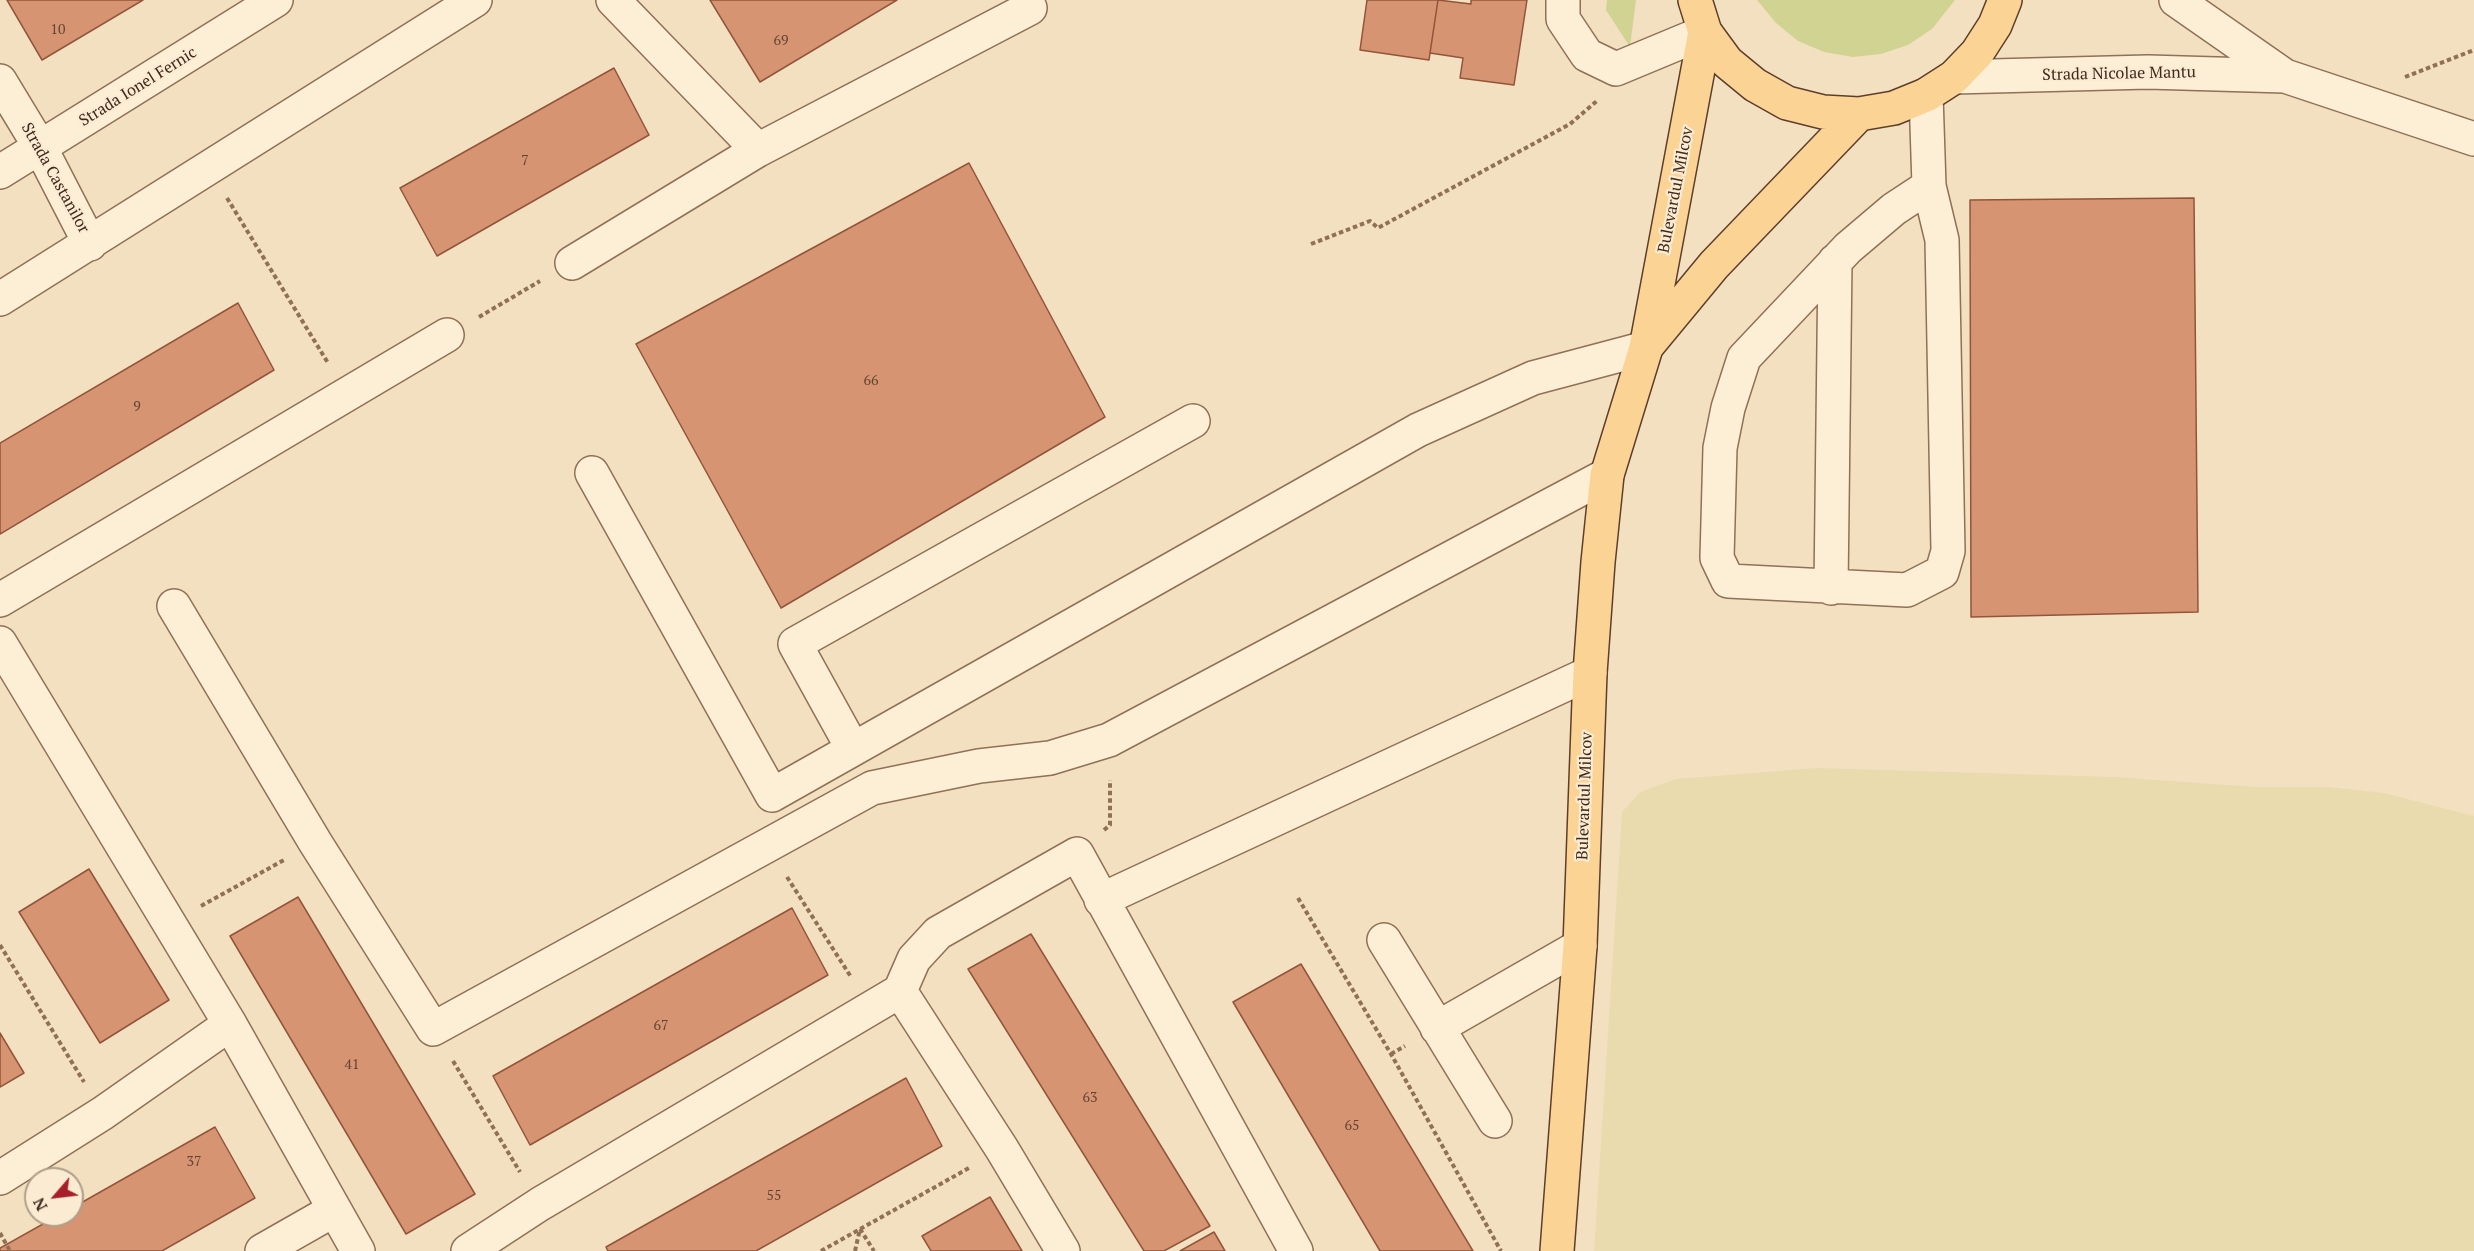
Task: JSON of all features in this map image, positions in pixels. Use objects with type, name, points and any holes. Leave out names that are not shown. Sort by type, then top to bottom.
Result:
[{"type":"main road","points":[[1695,0],[1705,32],[1727,62],[1763,90],[1787,103],[1823,112],[1859,114],[1894,108],[1926,95],[1954,76],[1977,53],[1995,25],[2005,0]]},
{"type":"main road","name":"Bulevardul Milcov","points":[[1557,1251],[1580,946],[1590,673],[1607,475],[1646,348],[1705,32]]},
{"type":"main road","name":"Bulevardul Milcov","points":[[1646,348],[1714,265],[1859,114]]},
{"type":"street","name":"Strada Ionel Fernic","points":[[0,172],[276,0]]},
{"type":"street","points":[[0,299],[475,0]]},
{"type":"street","points":[[613,0],[758,150]]},
{"type":"street","points":[[1563,0],[1563,19],[1587,55],[1616,69],[1705,32]]},
{"type":"street","name":"Strada Nicolae Mantu","points":[[2176,0],[2285,76],[2474,139]]},
{"type":"street","points":[[572,263],[758,150],[1030,8]]},
{"type":"street","name":"Strada Nicolae Mantu","points":[[1954,76],[2148,72],[2285,76]]},
{"type":"street","name":"Strada Castanilor","points":[[0,81],[39,147],[90,244]]},
{"type":"street","points":[[1926,95],[1929,186],[1942,240],[1948,551],[1942,572],[1907,590],[1831,588],[1728,581],[1717,558],[1720,448],[1728,408],[1744,358],[1835,261],[1894,209],[1929,186]]},
{"type":"street","points":[[1831,588],[1835,261]]},
{"type":"street","points":[[0,600],[447,335]]},
{"type":"street","points":[[592,473],[772,795],[1418,430],[1533,378],[1646,348]]},
{"type":"street","points":[[853,749],[795,644],[1193,421]]},
{"type":"street","points":[[174,606],[315,842],[434,1029],[872,788],[979,766],[1050,758],[1109,740],[1607,475]]},
{"type":"street","points":[[2,650],[230,1024],[355,1250]]},
{"type":"street","points":[[1101,900],[1590,673]]},
{"type":"street","points":[[468,1251],[540,1204],[900,991],[914,959],[938,933],[1077,854],[1296,1251]]},
{"type":"street","points":[[1384,940],[1495,1121]]},
{"type":"street","points":[[1437,1028],[1580,946]]},
{"type":"street","points":[[900,991],[1002,1149],[1064,1251]]},
{"type":"street","points":[[0,1178],[103,1113],[230,1024]]},
{"type":"street","points":[[262,1251],[334,1210]]},
{"type":"path","points":[[2400,78],[2474,50]]},
{"type":"path","points":[[1311,244],[1370,221],[1378,228],[1570,124],[1597,102],[1616,69]]},
{"type":"path","points":[[208,167],[347,394]]},
{"type":"path","points":[[447,335],[572,263]]},
{"type":"path","points":[[1077,854],[1110,825],[1109,740]]},
{"type":"path","points":[[169,924],[315,842]]},
{"type":"path","points":[[767,845],[870,1008]]},
{"type":"path","points":[[1298,898],[1391,1054],[1501,1251]]},
{"type":"path","points":[[0,945],[103,1113]]},
{"type":"path","points":[[434,1029],[540,1204]]},
{"type":"path","points":[[820,1251],[1002,1149]]},
{"type":"path","points":[[855,1251],[860,1228]]},
{"type":"path","points":[[860,1228],[874,1251]]},
{"type":"path","points":[[0,1233],[10,1251]]},
{"type":"shaded area","points":[[1817,768],[2116,777],[2255,787],[2329,787],[2384,793],[2474,816],[2474,1251],[1594,1251],[1622,812],[1640,792],[1676,779]]},
{"type":"green space","points":[[1607,0],[1636,0],[1630,47],[1606,10]]},
{"type":"green space","points":[[1757,0],[1955,0],[1932,29],[1908,45],[1881,54],[1853,57],[1824,52],[1798,41],[1776,23]]},
{"type":"building","points":[[7,0],[143,0],[42,60]]},
{"type":"building","points":[[710,0],[897,0],[760,82]]},
{"type":"building","points":[[1367,0],[1438,0],[1429,60],[1360,50]]},
{"type":"building","points":[[1438,0],[1471,4],[1471,0],[1527,0],[1514,85],[1460,78],[1463,58],[1430,53]]},
{"type":"building","points":[[614,68],[649,135],[437,256],[400,188]]},
{"type":"building","points":[[969,163],[1105,417],[781,608],[636,344]]},
{"type":"building","points":[[2194,198],[2198,612],[1971,617],[1970,200]]},
{"type":"building","points":[[238,303],[274,370],[0,534],[0,443]]},
{"type":"building","points":[[89,869],[169,1000],[100,1043],[19,912]]},
{"type":"building","points":[[298,897],[475,1194],[406,1234],[230,936]]},
{"type":"building","points":[[792,908],[828,975],[530,1145],[493,1076]]},
{"type":"building","points":[[1031,934],[1210,1226],[1164,1251],[1144,1251],[968,969]]},
{"type":"building","points":[[1301,964],[1473,1251],[1380,1251],[1233,1002]]},
{"type":"building","points":[[0,1033],[24,1073],[0,1087]]},
{"type":"building","points":[[906,1078],[942,1146],[756,1251],[608,1251],[606,1247]]},
{"type":"building","points":[[215,1127],[255,1198],[162,1251],[0,1251],[0,1248],[38,1227],[84,1227],[84,1201]]},
{"type":"building","points":[[990,1197],[1022,1251],[931,1251],[922,1236]]},
{"type":"building","points":[[1214,1232],[1225,1251],[1180,1251]]}]
